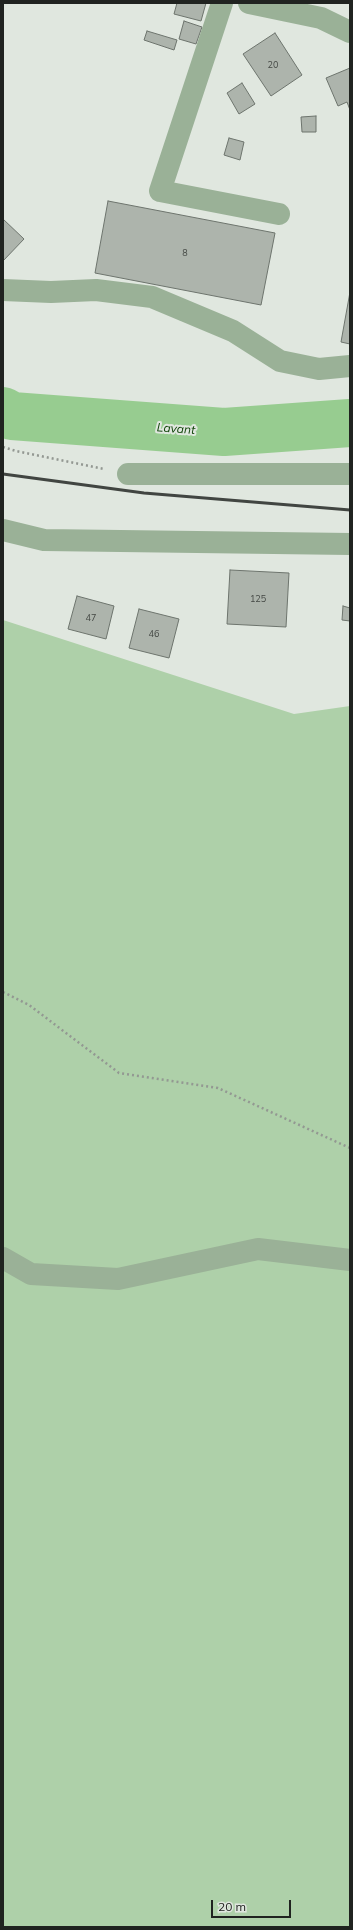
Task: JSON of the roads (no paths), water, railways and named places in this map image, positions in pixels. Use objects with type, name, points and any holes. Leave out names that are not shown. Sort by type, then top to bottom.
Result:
[{"type":"street","points":[[222,3],[160,191],[279,214]]},
{"type":"street","points":[[249,3],[321,18],[350,32]]},
{"type":"street","points":[[3,290],[50,292],[96,290],[152,297],[233,331],[280,361],[318,369],[350,366]]},
{"type":"street","points":[[128,474],[350,474]]},
{"type":"street","points":[[3,530],[44,540],[350,544]]},
{"type":"street","points":[[3,1258],[31,1274],[118,1279],[258,1249],[350,1260]]},
{"type":"waterway","name":"Lavant","points":[[3,411],[12,416],[224,432],[350,423]]},
{"type":"railway","points":[[3,474],[144,493],[350,510]]}]
